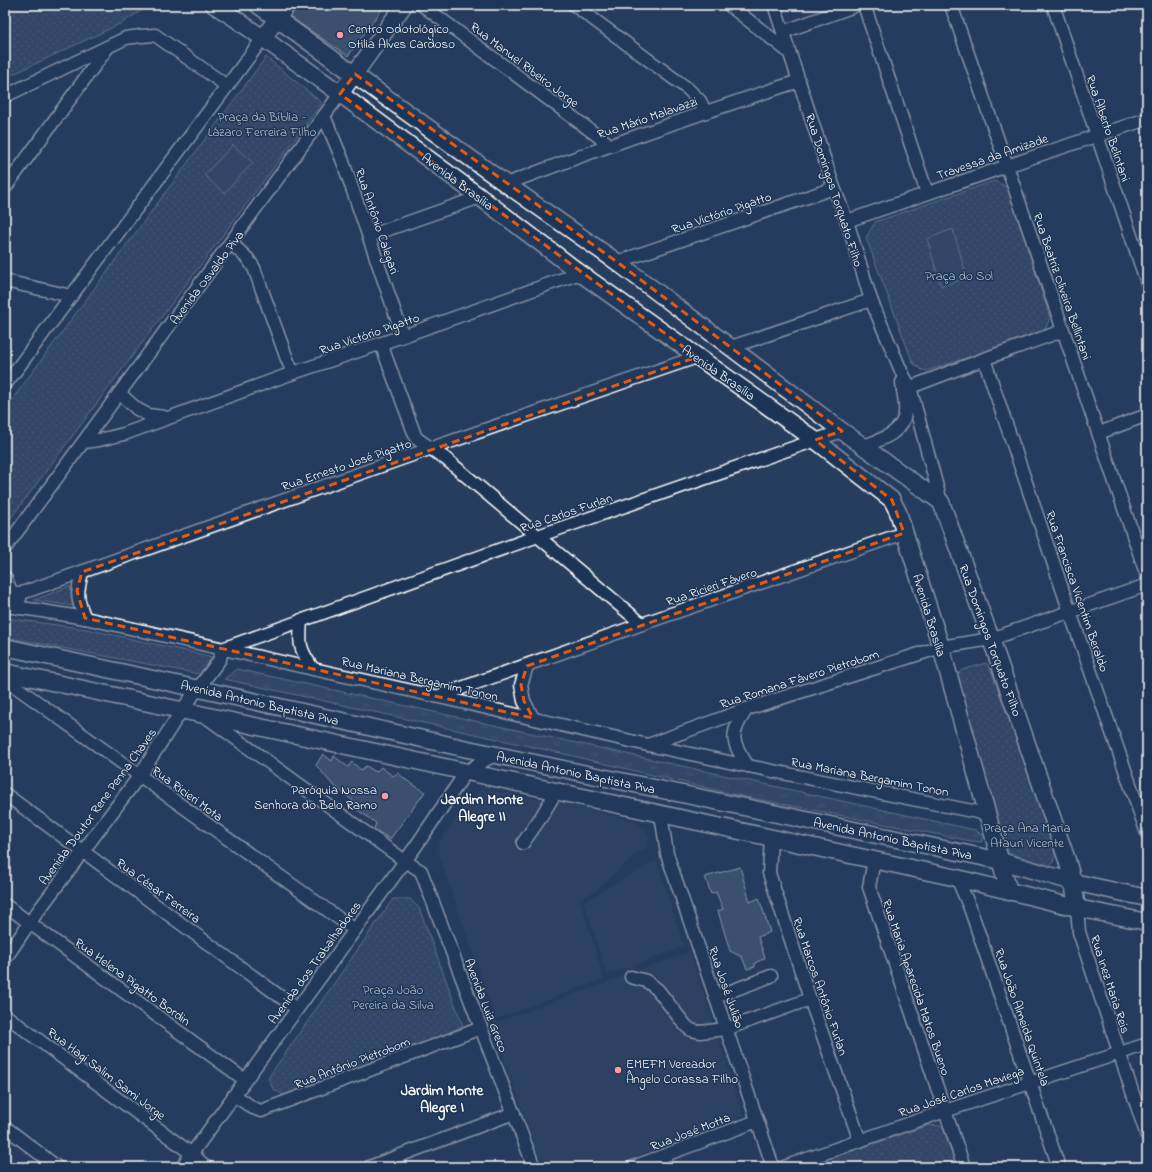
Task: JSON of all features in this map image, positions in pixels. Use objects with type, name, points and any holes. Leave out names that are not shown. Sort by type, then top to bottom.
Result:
[{"type":"main road","name":"Avenida Brasília","points":[[214,5],[263,38],[340,94],[580,273],[815,440],[892,500],[898,512],[941,647],[1010,892]]},
{"type":"main road","name":"Avenida Brasília","points":[[258,5],[616,262],[842,431],[941,502]]},
{"type":"main road","points":[[263,38],[286,5]]},
{"type":"main road","name":"Avenida Osvaldo Piva","points":[[340,94],[404,5]]},
{"type":"main road","name":"Rua Domingos Torquato Filho","points":[[941,502],[991,639],[1067,860],[1073,882],[1077,908]]},
{"type":"main road","name":"Avenida Antonio Baptista Piva","points":[[5,647],[199,688],[495,755],[1001,860],[1073,882],[1147,898]]},
{"type":"main road","name":"Avenida Antonio Baptista Piva","points":[[5,672],[957,878],[1077,908],[1147,922]]},
{"type":"main road","points":[[578,796],[575,786],[579,778],[584,773]]},
{"type":"street","name":"Rua Manuel Ribeiro Jorge","points":[[422,5],[610,145]]},
{"type":"street","points":[[574,5],[688,89],[700,101],[705,111]]},
{"type":"street","points":[[728,5],[790,52]]},
{"type":"street","name":"Rua Domingos Torquato Filho","points":[[774,5],[834,188],[847,221],[871,300],[902,373],[941,502]]},
{"type":"street","points":[[783,32],[857,5]]},
{"type":"street","points":[[864,5],[927,194]]},
{"type":"street","name":"Rua Beatriz Oliveira Bellintani","points":[[951,5],[1147,576]]},
{"type":"street","name":"Rua Alberto Belintani","points":[[1053,5],[1147,283]]},
{"type":"street","points":[[5,96],[126,38],[155,35],[227,86]]},
{"type":"street","points":[[5,385],[263,38]]},
{"type":"street","points":[[5,188],[109,46]]},
{"type":"street","name":"Rua Mário Malavazzi","points":[[506,184],[705,111],[800,81]]},
{"type":"street","name":"Avenida Osvaldo Piva","points":[[5,548],[340,94]]},
{"type":"street","name":"Rua Antônio Calegari","points":[[324,116],[342,159],[403,336]]},
{"type":"street","name":"Travessa da Amizade","points":[[847,221],[1147,119]]},
{"type":"street","name":"Rua Victório Pigatto","points":[[616,262],[834,188]]},
{"type":"street","points":[[369,236],[480,197]]},
{"type":"street","points":[[231,243],[248,259],[254,268],[287,359],[294,373]]},
{"type":"street","name":"Rua Victório Pigatto","points":[[84,442],[117,436],[580,273]]},
{"type":"street","points":[[5,281],[71,296]]},
{"type":"street","points":[[731,347],[871,300]]},
{"type":"street","points":[[906,389],[1062,331]]},
{"type":"street","points":[[381,344],[416,438],[446,459],[642,624]]},
{"type":"street","name":"Rua Ernesto José Pigatto","points":[[10,597],[432,448],[697,357]]},
{"type":"street","name":"Rua Francisca Vicentim Beraldo","points":[[984,359],[1147,833]]},
{"type":"street","name":"Rua Domingos Torquato Filho","points":[[864,446],[890,434],[901,426],[905,413],[906,389]]},
{"type":"street","name":"Rua Victório Pigatto","points":[[119,393],[137,409],[148,415],[168,417]]},
{"type":"street","points":[[1099,433],[1147,415]]},
{"type":"street","name":"Rua Carlos Furlan","points":[[222,649],[538,536],[842,431]]},
{"type":"street","name":"Rua Ricieri Fávero","points":[[439,696],[904,533]]},
{"type":"street","points":[[82,572],[77,591],[78,603],[85,618]]},
{"type":"street","name":"Rua Mariana Bergamim Tonon","points":[[5,577],[10,589],[10,597],[36,610]]},
{"type":"street","name":"Rua Romana Fávero Pietrobom","points":[[648,745],[747,709],[941,647],[991,639],[1147,585]]},
{"type":"street","name":"Rua Mariana Bergamim Tonon","points":[[5,606],[85,618],[439,696],[648,745],[987,814]]},
{"type":"street","points":[[301,620],[299,641],[304,654],[313,668]]},
{"type":"street","name":"Avenida Doutor Rene Penna Chaves","points":[[5,959],[30,922],[140,775],[182,710],[220,659],[222,649]]},
{"type":"street","points":[[527,666],[521,685],[524,701],[533,718]]},
{"type":"street","name":"Rua Ricieri Mota","points":[[5,679],[355,930]]},
{"type":"street","points":[[747,709],[737,723],[734,738],[737,750],[748,766]]},
{"type":"street","name":"Avenida Luiz Greco","points":[[205,716],[405,861],[421,871],[534,1167]]},
{"type":"street","points":[[463,748],[467,760],[466,772]]},
{"type":"street","name":"Avenida dos Trabalhadores","points":[[182,1167],[405,861],[466,772],[480,762],[495,755]]},
{"type":"street","points":[[523,843],[556,792]]},
{"type":"street","name":"Rua César Ferreira","points":[[5,794],[297,1009]]},
{"type":"street","name":"Rua José Julião","points":[[661,814],[667,854],[773,1167]]},
{"type":"street","name":"Rua Marcos Antônio Furlan","points":[[771,838],[770,873],[810,999],[860,1141]]},
{"type":"street","name":"Rua Maria Aparecida Matos Bueno","points":[[874,860],[869,888],[964,1167]]},
{"type":"street","name":"Rua João Almeida Quintela","points":[[957,878],[970,908],[1059,1167]]},
{"type":"street","name":"Rua Helena Pigatto Bordin","points":[[5,905],[245,1080]]},
{"type":"street","name":"Rua Inez Maria Reis","points":[[1077,908],[1079,932],[1147,1136]]},
{"type":"street","points":[[716,997],[771,976]]},
{"type":"street","points":[[631,977],[646,981],[657,989],[682,1022],[692,1030],[700,1032],[726,1029],[810,999]]},
{"type":"street","name":"Rua Hagi Salim Sami Jorge","points":[[5,1015],[192,1154],[206,1167]]},
{"type":"street","name":"Rua Antônio Pietrobom","points":[[234,1095],[253,1108],[261,1111],[481,1028]]},
{"type":"street","name":"Rua José Carlos Maviega","points":[[784,1167],[1030,1082],[1147,1044]]},
{"type":"street","points":[[369,1167],[514,1113]]},
{"type":"street","name":"Rua José Motta","points":[[633,1167],[757,1121]]},
{"type":"street","points":[[5,1127],[57,1167]]},
{"type":"highlighted area","points":[[355,74],[617,262],[842,431],[815,440],[892,500],[904,533],[527,666],[521,685],[524,701],[533,718],[85,618],[77,591],[82,572],[697,357],[340,94]]},
{"type":"shaded area","points":[[484,789],[575,806],[635,822],[646,830],[650,838],[647,847],[637,853],[597,890],[580,899],[604,979],[496,1019],[437,850],[438,845],[463,808],[476,793]]},
{"type":"shaded area","points":[[656,860],[684,947],[607,975],[584,902]]},
{"type":"shaded area","name":"EMEFM Vereador Ângelo Corassa Filho","points":[[690,952],[743,1116],[610,1167],[543,1167],[492,1024]]},
{"type":"green space","points":[[5,5],[146,5],[145,8],[122,23],[5,78]]},
{"type":"green space","name":"Praça da Bíblia - Lázaro Ferreira Filho","points":[[266,57],[322,103],[5,526],[5,409]]},
{"type":"green space","points":[[233,145],[253,163],[224,193],[204,175]]},
{"type":"green space","name":"Praça do Sol","points":[[994,181],[1009,188],[1050,318],[1044,332],[927,371],[922,370],[913,363],[866,238],[875,222]]},
{"type":"green space","points":[[953,229],[967,278],[941,286],[927,239]]},
{"type":"green space","points":[[70,586],[73,606],[34,600]]},
{"type":"green space","points":[[5,618],[87,629],[213,657],[199,674],[5,637]]},
{"type":"green space","name":"Praça Ana Maria Atauri Vicente","points":[[986,663],[990,668],[1052,835],[1055,854],[1053,862],[1046,869],[1009,856],[1003,837],[958,679],[958,674],[962,670]]},
{"type":"green space","points":[[237,669],[975,830],[982,835],[982,842],[736,795],[556,752],[224,679]]},
{"type":"green space","name":"Praça João Pereira da Silva","points":[[393,899],[410,899],[419,908],[463,1026],[431,1041],[285,1096],[273,1089],[268,1078]]},
{"type":"green space","points":[[929,1125],[940,1126],[945,1130],[960,1167],[804,1167]]},
{"type":"building","name":"Centro Odotológico Otilia Alves Cardoso","points":[[296,5],[385,5],[348,56],[290,17],[295,10]]},
{"type":"building","name":"Paróquia Nossa Senhora do Belo Ramo","points":[[323,754],[332,761],[334,756],[348,767],[352,762],[361,770],[366,766],[376,772],[381,767],[393,776],[398,773],[425,792],[390,839],[374,829],[376,823],[352,806],[352,800],[331,783],[316,765]]},
{"type":"building","points":[[740,867],[750,902],[759,898],[770,932],[758,937],[765,958],[755,963],[755,967],[747,969],[742,957],[730,951],[718,911],[723,909],[716,892],[711,894],[705,877]]},
{"type":"place","name":"Centro Odotológico Otilia Alves Cardoso","points":[[340,35]]},
{"type":"place","name":"Paróquia Nossa Senhora do Belo Ramo","points":[[385,796]]},
{"type":"place","name":"EMEFM Vereador Ângelo Corassa Filho","points":[[618,1070]]},
{"type":"district","name":"Jardim Monte Alegre II","points":[[482,808]]},
{"type":"district","name":"Jardim Monte Alegre I","points":[[442,1098]]}]
